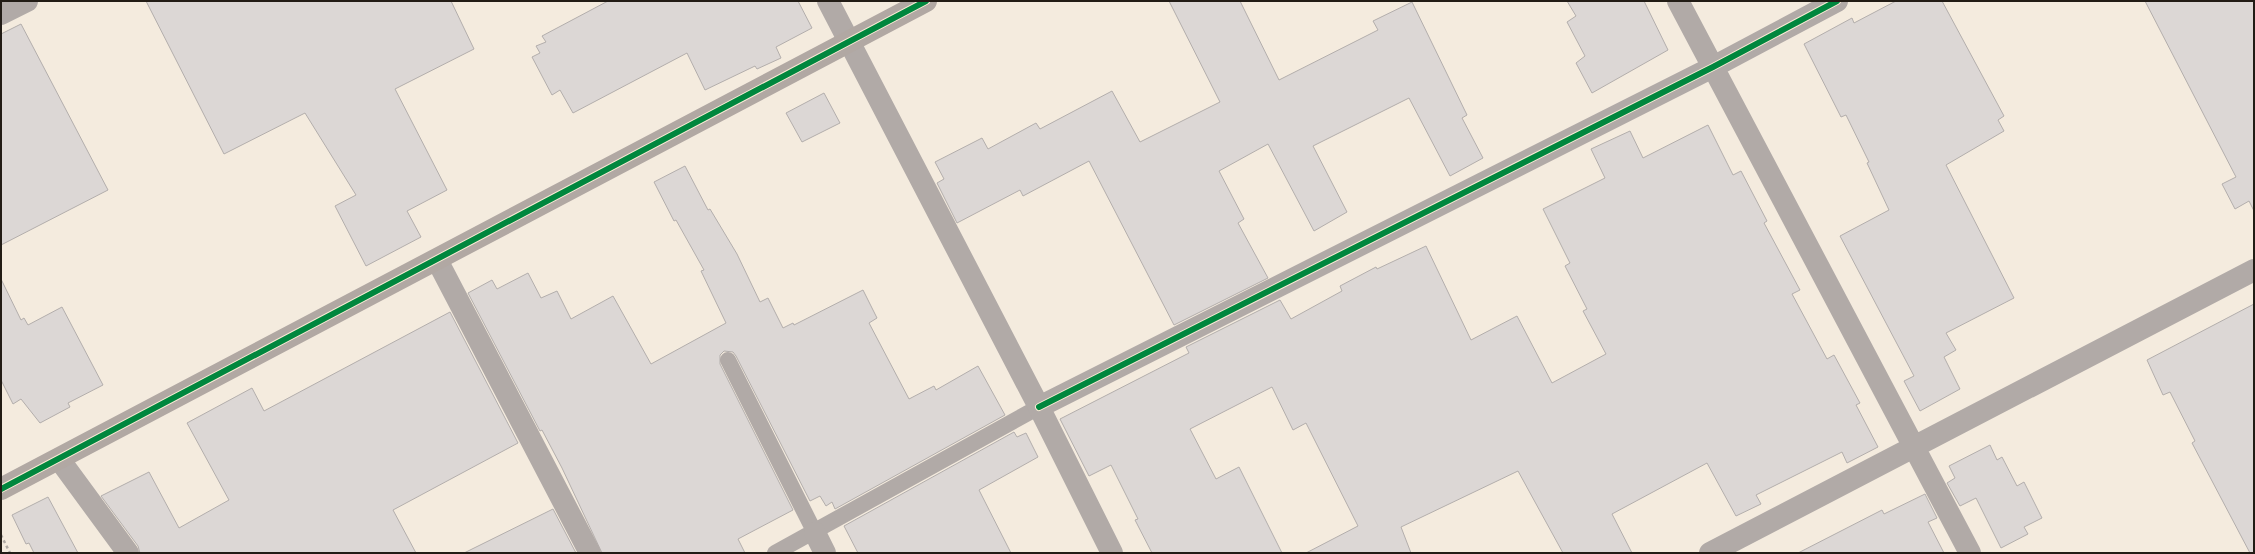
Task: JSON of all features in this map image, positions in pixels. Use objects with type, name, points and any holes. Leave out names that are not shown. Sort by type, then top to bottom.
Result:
[{"type":"street","points":[[1,14],[27,1]]},
{"type":"street","points":[[828,1],[1039,408],[1112,553]]},
{"type":"street","points":[[1,489],[926,1]]},
{"type":"street","points":[[1678,1],[1970,553]]},
{"type":"street","points":[[1039,408],[1713,67],[1837,1]]},
{"type":"street","points":[[437,260],[590,553]]},
{"type":"street","points":[[1710,553],[2254,270]]},
{"type":"street","points":[[59,459],[128,553]]},
{"type":"street","points":[[815,533],[825,553]]},
{"type":"lane","points":[[728,360],[815,533]]},
{"type":"lane","points":[[775,553],[815,533],[1039,408]]},
{"type":"path","points":[[1,536],[10,553]]},
{"type":"building","points":[[146,1],[451,1],[474,49],[395,89],[447,190],[407,211],[421,237],[366,266],[335,206],[356,195],[305,113],[224,154]]},
{"type":"building","points":[[608,1],[798,1],[812,28],[776,47],[781,58],[757,69],[755,66],[705,90],[687,53],[573,113],[560,90],[552,95],[532,57],[540,53],[536,46],[546,42],[542,36]]},
{"type":"building","points":[[1169,1],[1240,1],[1279,80],[1378,30],[1373,21],[1412,2],[1467,115],[1462,118],[1483,158],[1450,176],[1409,98],[1313,146],[1347,212],[1314,231],[1268,144],[1219,171],[1244,219],[1238,223],[1268,278],[1174,325],[1089,161],[1023,196],[1020,190],[957,223],[937,183],[944,179],[935,162],[982,138],[988,149],[1036,123],[1040,129],[1112,91],[1140,142],[1220,102]]},
{"type":"building","points":[[1567,1],[1644,1],[1668,50],[1592,93],[1576,63],[1585,56],[1567,22],[1576,16]]},
{"type":"building","points":[[1896,1],[1942,1],[2004,116],[1998,120],[2004,131],[1946,165],[2014,298],[1946,333],[1956,350],[1944,357],[1960,389],[1920,411],[1904,381],[1914,376],[1840,236],[1889,210],[1867,163],[1869,162],[1846,115],[1841,117],[1804,44],[1852,18],[1854,23]]},
{"type":"building","points":[[2145,1],[2254,1],[2254,211],[2249,201],[2235,209],[2222,184],[2236,177]]},
{"type":"building","points":[[21,24],[108,190],[1,245],[1,34]]},
{"type":"building","points":[[824,93],[840,123],[802,142],[786,113]]},
{"type":"building","points":[[1708,125],[1733,175],[1741,171],[1767,221],[1764,223],[1800,290],[1792,294],[1827,359],[1834,355],[1860,403],[1856,405],[1878,447],[1847,463],[1842,452],[1756,495],[1761,504],[1736,516],[1707,463],[1612,514],[1632,553],[1563,553],[1518,471],[1401,527],[1411,553],[1306,553],[1358,526],[1306,423],[1293,430],[1272,387],[1190,429],[1216,479],[1239,467],[1282,553],[1152,553],[1135,520],[1138,519],[1111,465],[1089,476],[1060,419],[1189,353],[1186,347],[1280,300],[1291,319],[1342,291],[1340,286],[1376,267],[1377,269],[1426,246],[1471,340],[1517,316],[1552,383],[1606,354],[1583,311],[1587,309],[1565,266],[1570,263],[1543,209],[1605,178],[1591,149],[1630,131],[1643,158]]},
{"type":"building","points":[[685,166],[708,210],[710,209],[737,254],[760,302],[768,298],[783,328],[793,323],[794,325],[863,290],[877,318],[869,323],[909,399],[934,386],[936,390],[978,366],[1005,415],[835,509],[832,502],[826,506],[820,496],[810,501],[736,356],[733,352],[724,351],[720,355],[720,364],[793,510],[738,539],[745,553],[602,553],[562,468],[542,430],[540,431],[468,293],[492,280],[497,289],[528,273],[541,298],[557,291],[571,319],[613,296],[651,364],[726,323],[701,271],[704,270],[676,220],[674,221],[654,182]]},
{"type":"building","points":[[1,279],[21,320],[24,318],[28,325],[62,307],[103,385],[68,403],[70,407],[40,423],[21,399],[13,404],[1,380]]},
{"type":"building","points":[[2254,304],[2254,553],[2250,553],[2192,443],[2195,441],[2170,392],[2163,395],[2147,360]]},
{"type":"building","points":[[450,312],[518,443],[393,510],[416,553],[140,553],[138,546],[101,496],[149,472],[179,528],[229,500],[187,423],[252,388],[264,411]]},
{"type":"building","points":[[1014,432],[1017,437],[1026,433],[1038,457],[979,490],[1011,553],[858,553],[844,526]]},
{"type":"building","points":[[1990,445],[1997,460],[2002,457],[2017,486],[2024,482],[2042,518],[2024,527],[2028,534],[2001,548],[1976,498],[1960,506],[1947,483],[1955,478],[1949,466]]},
{"type":"building","points":[[1925,494],[1937,518],[1928,522],[1944,553],[1798,553],[1882,510],[1884,514]]},
{"type":"building","points":[[48,497],[78,553],[34,553],[29,543],[26,544],[12,515]]},
{"type":"building","points":[[553,509],[576,553],[464,553]]},
{"type":"cycle path","points":[[1,489],[926,1]]},
{"type":"cycle path","points":[[1039,407],[1713,67],[1837,1]]}]
